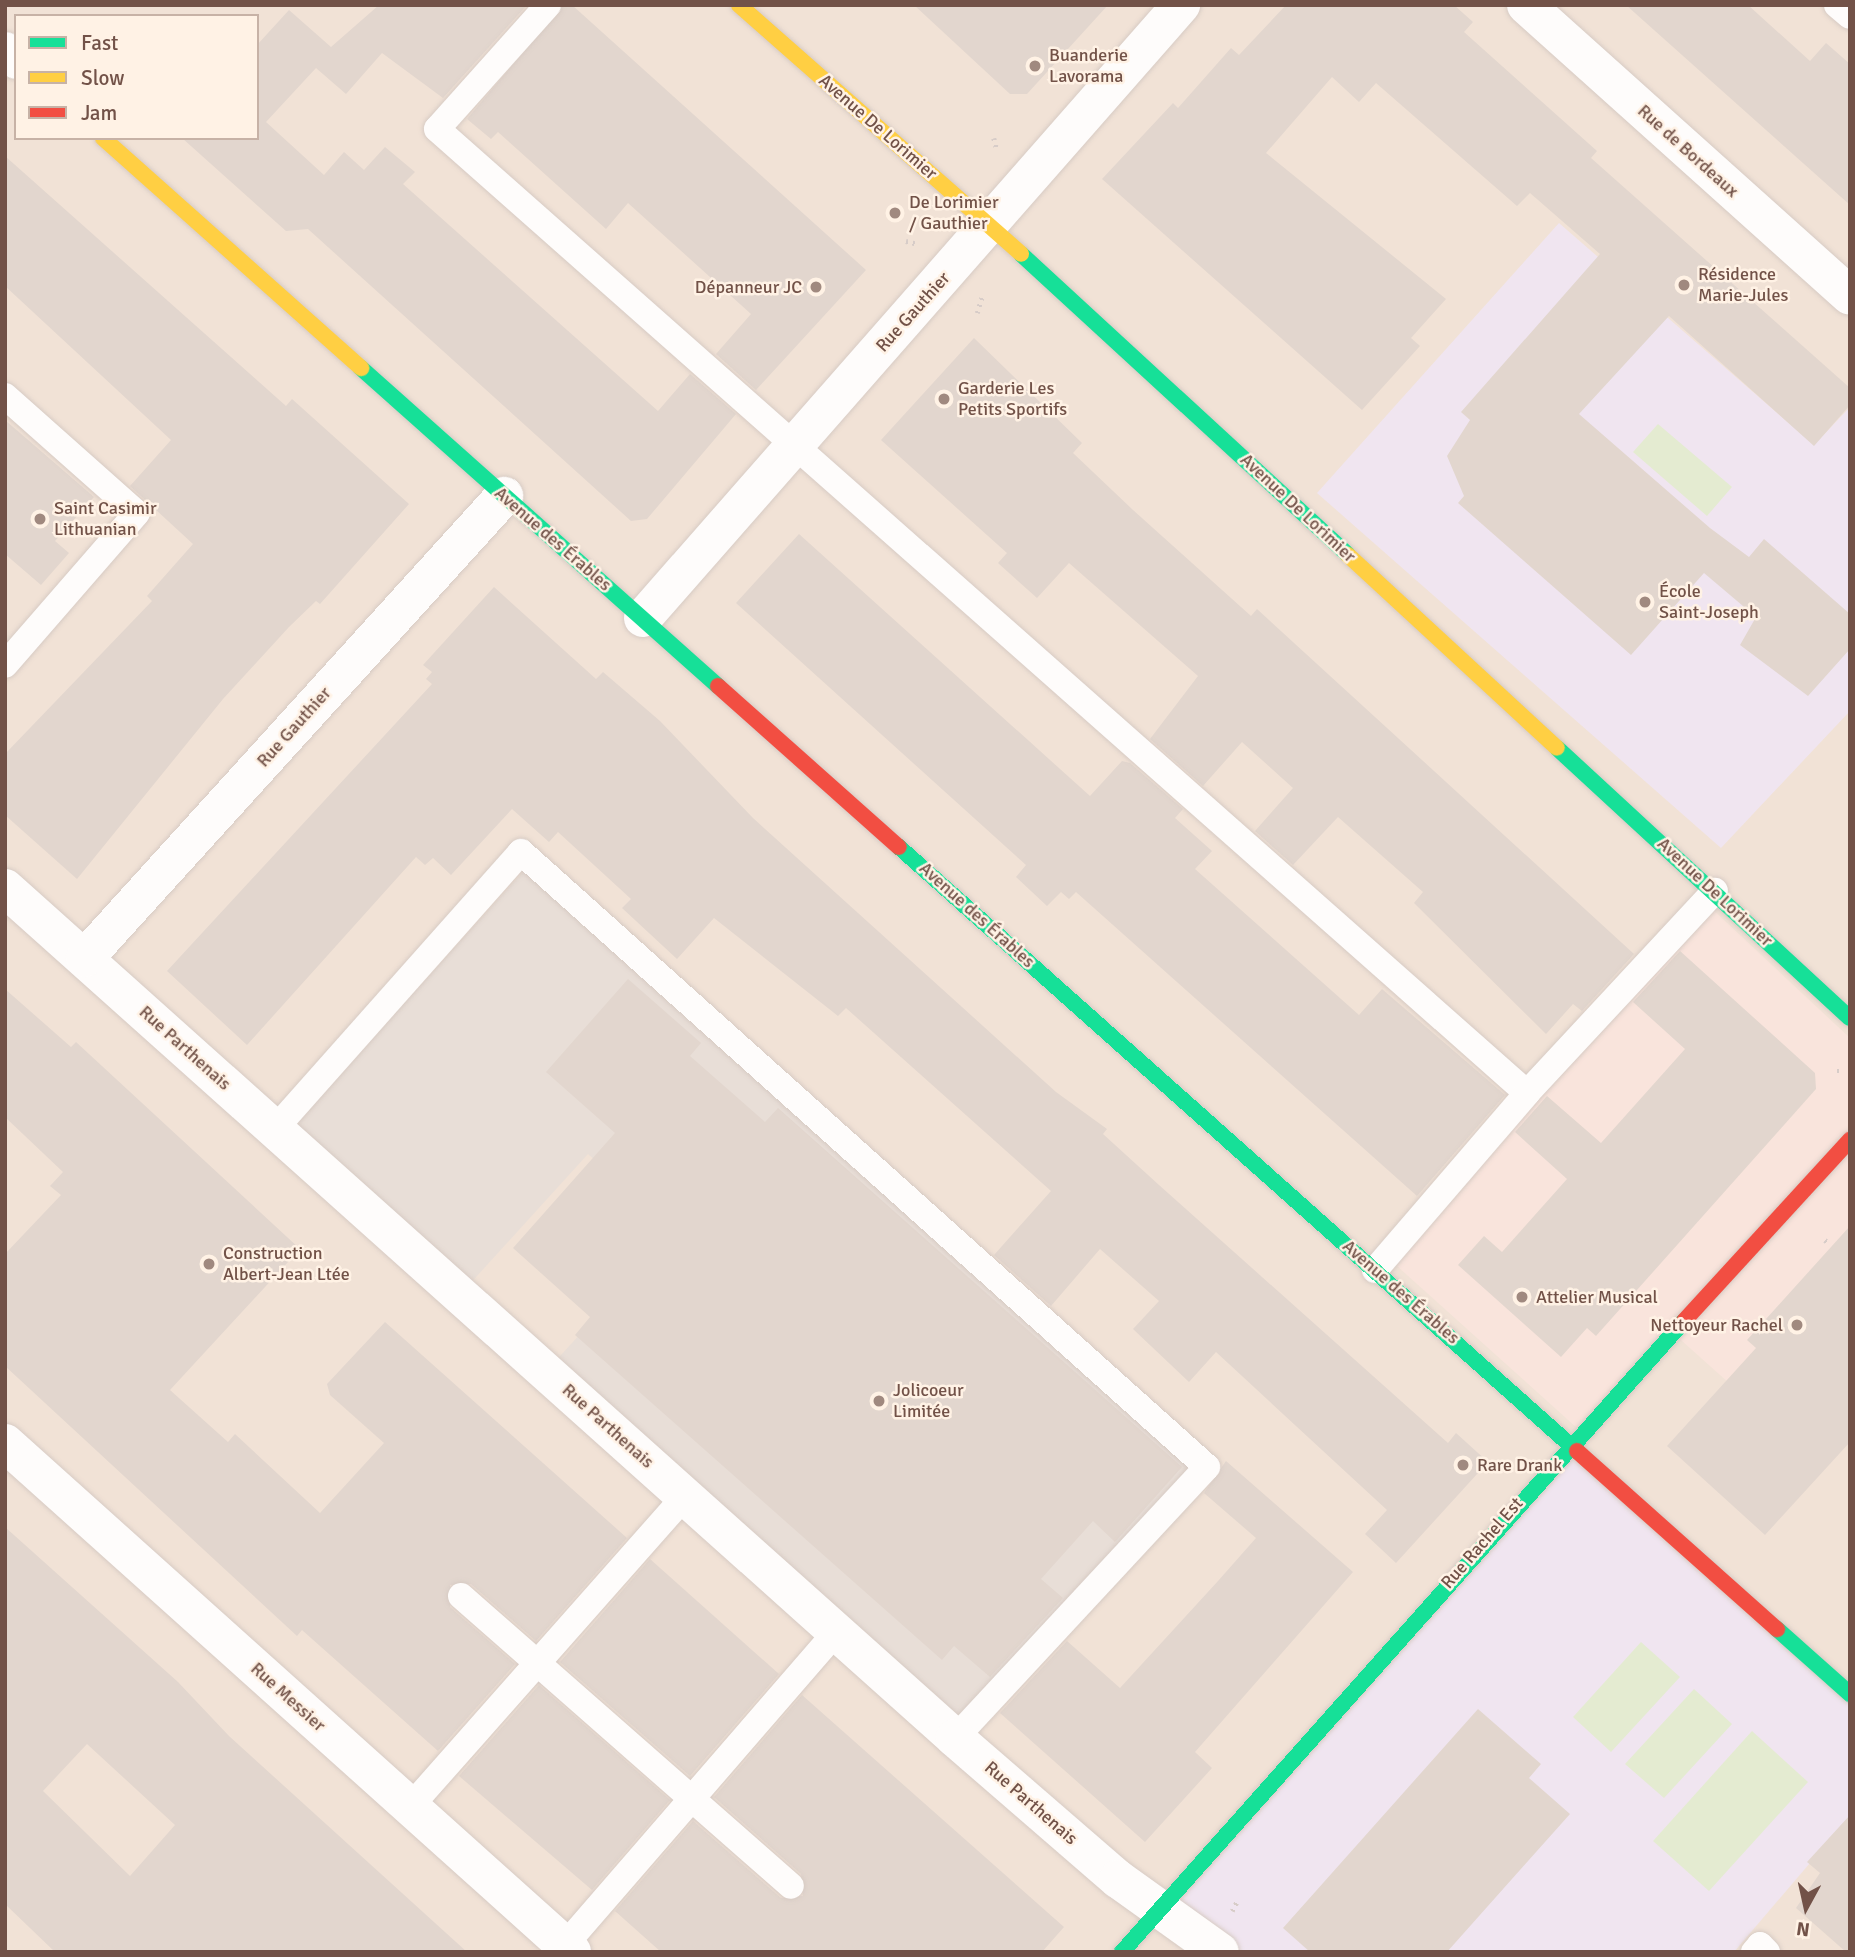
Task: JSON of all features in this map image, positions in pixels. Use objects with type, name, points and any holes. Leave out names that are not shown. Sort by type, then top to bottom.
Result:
[{"type":"main road","name":"Avenue De Lorimier","points":[[739,5],[990,225],[1850,1018]]},
{"type":"main road","name":"Avenue des Érables","points":[[105,140],[1850,1694]]},
{"type":"main road","name":"Rue Rachel Est","points":[[1122,1952],[1572,1444],[1850,1140]]},
{"type":"street","name":"Rue Gauthier","points":[[643,618],[1181,5]]},
{"type":"street","name":"Rue de Bordeaux","points":[[1526,5],[1850,296]]},
{"type":"street","name":"Rue Gauthier","points":[[85,958],[504,496]]},
{"type":"street","name":"Rue Parthenais","points":[[5,888],[956,1738],[1161,1908],[1220,1952]]},
{"type":"street","name":"Rue Messier","points":[[5,1443],[568,1949]]},
{"type":"lane","points":[[548,5],[437,129],[1527,1093]]},
{"type":"lane","points":[[1837,5],[1850,16]]},
{"type":"lane","points":[[5,396],[137,513],[5,665]]},
{"type":"lane","points":[[275,1129],[521,852],[1207,1467],[956,1738]]},
{"type":"lane","points":[[1376,1270],[1527,1093],[1715,891]]},
{"type":"lane","points":[[410,1807],[685,1496]]},
{"type":"lane","points":[[461,1596],[791,1886]]},
{"type":"lane","points":[[568,1949],[836,1632]]},
{"type":"lane","points":[[1754,1952],[1760,1945],[1767,1952]]},
{"type":"path","points":[[994,138],[999,156]]},
{"type":"path","points":[[977,313],[982,296]]},
{"type":"path","points":[[1837,1071],[1844,1071]]},
{"type":"shaded area","points":[[5,5],[1850,5],[1850,1952],[5,1952]]},
{"type":"shaded area","name":"École Saint-Joseph","points":[[1559,223],[1814,445],[1850,407],[1850,711],[1721,848],[1317,493]]},
{"type":"shaded area","points":[[525,870],[1201,1468],[972,1728],[551,1366],[674,1231],[588,1154],[467,1287],[289,1130]]},
{"type":"shaded area","points":[[1711,908],[1850,1038],[1850,1384],[1798,1445],[1672,1332],[1577,1428],[1387,1257]]},
{"type":"shaded area","points":[[1571,1444],[1850,1694],[1850,1816],[1734,1952],[1214,1952],[1161,1908]]},
{"type":"green space","points":[[1658,424],[1732,487],[1707,516],[1633,452]]},
{"type":"green space","points":[[1641,1642],[1680,1677],[1611,1752],[1573,1717]]},
{"type":"green space","points":[[1694,1689],[1732,1724],[1664,1798],[1625,1764]]},
{"type":"green space","points":[[1752,1731],[1808,1782],[1709,1891],[1653,1841]]},
{"type":"building","points":[[379,5],[527,5],[443,98],[382,53],[346,94],[316,68],[266,122],[324,175],[344,152],[364,170],[385,147],[415,172],[403,184],[658,411],[690,374],[736,414],[647,519],[631,521],[308,229],[286,231],[184,140],[259,140],[259,43],[289,10],[331,47]]},
{"type":"building","points":[[563,5],[572,5],[866,270],[756,390],[716,354],[751,314],[628,203],[606,229],[498,132],[491,139],[467,119]]},
{"type":"building","points":[[914,5],[1108,5],[1027,94],[1010,94]]},
{"type":"building","points":[[1286,5],[1454,5],[1473,22],[1464,32],[1597,151],[1591,158],[1850,388],[1850,405],[1814,446],[1669,316],[1579,414],[1710,528],[1749,557],[1764,539],[1850,614],[1850,649],[1808,696],[1740,645],[1756,617],[1704,573],[1631,655],[1458,503],[1464,496],[1447,456],[1470,420],[1461,412],[1600,254],[1530,193],[1517,206],[1376,83],[1359,102],[1332,77],[1266,153],[1446,299],[1411,338],[1420,346],[1362,410],[1102,179],[1173,103],[1178,108],[1231,48],[1239,55]]},
{"type":"building","points":[[1626,5],[1748,5],[1810,61],[1826,43],[1850,64],[1850,205]]},
{"type":"building","points":[[5,156],[286,406],[292,399],[409,504],[320,604],[316,601],[289,627],[223,699],[77,879],[5,815],[5,754],[152,601],[147,596],[193,544],[130,486],[171,440],[5,286]]},
{"type":"building","points":[[974,338],[1082,443],[1073,453],[1133,510],[1251,616],[1257,609],[1634,954],[1582,1011],[1573,1004],[1546,1034],[1414,903],[1423,892],[1338,817],[1293,865],[1255,831],[1293,788],[1242,742],[1203,786],[1150,739],[1198,676],[1069,563],[1037,598],[998,563],[1007,553],[881,440]]},
{"type":"building","name":"Saint Casimir Lithuanian","points":[[5,420],[94,497],[55,541],[69,553],[41,585],[5,554]]},
{"type":"building","points":[[799,534],[1090,796],[1122,761],[1130,763],[1183,809],[1175,818],[1212,851],[1195,869],[1359,1015],[1382,989],[1505,1095],[1417,1196],[1076,892],[1069,899],[1061,892],[1047,906],[1016,877],[1026,865],[736,603]]},
{"type":"building","points":[[494,587],[596,679],[603,672],[660,721],[753,818],[1056,1092],[1107,1129],[1103,1134],[1448,1443],[1456,1433],[1488,1462],[1396,1563],[1365,1534],[1387,1510],[1216,1352],[1189,1382],[1133,1329],[1159,1301],[1100,1249],[1051,1306],[994,1255],[1051,1191],[846,1008],[838,1016],[714,918],[677,959],[622,908],[631,899],[558,832],[549,842],[512,809],[451,875],[433,858],[425,865],[416,857],[247,1045],[167,971],[432,684],[426,679],[432,672],[423,665]]},
{"type":"building","points":[[1680,951],[1815,1073],[1816,1089],[1596,1336],[1587,1328],[1561,1357],[1458,1265],[1484,1236],[1502,1252],[1567,1179],[1515,1132],[1547,1096],[1601,1143],[1685,1049],[1633,1002]]},
{"type":"building","name":"Jolicoeur Limitée","points":[[628,979],[701,1043],[690,1056],[765,1122],[778,1108],[1182,1467],[1115,1542],[1093,1521],[1041,1579],[1063,1598],[990,1677],[954,1646],[942,1660],[575,1335],[590,1317],[513,1248],[615,1133],[546,1072]]},
{"type":"building","points":[[5,989],[71,1047],[76,1042],[300,1249],[170,1390],[228,1442],[235,1434],[320,1513],[384,1443],[330,1395],[327,1384],[385,1322],[627,1538],[536,1641],[471,1584],[450,1585],[450,1607],[515,1664],[438,1751],[302,1630],[297,1636],[5,1366],[5,1254],[61,1195],[50,1186],[63,1172],[5,1117]]},
{"type":"building","points":[[1850,1226],[1850,1442],[1765,1535],[1667,1446],[1756,1348],[1747,1340]]},
{"type":"building","points":[[1226,1461],[1353,1572],[1195,1752],[1212,1768],[1145,1842],[1000,1713],[1067,1641],[1120,1688],[1218,1581],[1256,1538],[1204,1493]]},
{"type":"building","points":[[5,1527],[178,1682],[229,1736],[467,1952],[55,1952],[5,1904]],"holes":[[[87,1744],[175,1825],[130,1876],[43,1791]]]},
{"type":"building","points":[[650,1559],[779,1674],[690,1776],[560,1662]]},
{"type":"building","points":[[539,1685],[670,1800],[592,1890],[459,1776]]},
{"type":"building","points":[[802,1695],[1064,1927],[1042,1952],[661,1952],[615,1911],[693,1821],[781,1898],[803,1896],[801,1874],[714,1797]]},
{"type":"building","points":[[1478,1709],[1541,1764],[1529,1778],[1570,1814],[1447,1952],[1310,1952],[1283,1928]]},
{"type":"building","points":[[1850,1815],[1850,1952],[1846,1952],[1796,1908],[1820,1873],[1807,1862]]},
{"type":"traffic: fast","points":[[1021,254],[1348,555]]},
{"type":"traffic: fast","points":[[361,368],[718,686]]},
{"type":"traffic: fast","points":[[1557,748],[1850,1018]]},
{"type":"traffic: fast","points":[[899,847],[1577,1451]]},
{"type":"traffic: fast","points":[[1122,1952],[1684,1321]]},
{"type":"traffic: fast","points":[[1777,1629],[1850,1694]]},
{"type":"traffic: slow","points":[[739,5],[1021,254]]},
{"type":"traffic: slow","points":[[105,140],[361,368]]},
{"type":"traffic: slow","points":[[1348,555],[1557,748]]},
{"type":"traffic: jam","points":[[718,686],[899,847]]},
{"type":"traffic: jam","points":[[1684,1321],[1850,1140]]},
{"type":"traffic: jam","points":[[1577,1451],[1777,1629]]},
{"type":"place","name":"Buanderie Lavorama","points":[[1035,66]]},
{"type":"place","name":"De Lorimier / Gauthier","points":[[895,213]]},
{"type":"place","name":"Résidence Marie-Jules","points":[[1684,285]]},
{"type":"place","name":"Dépanneur JC","points":[[816,287]]},
{"type":"place","name":"Garderie Les Petits Sportifs","points":[[944,399]]},
{"type":"place","name":"Saint Casimir Lithuanian","points":[[40,519]]},
{"type":"place","name":"École Saint-Joseph","points":[[1645,602]]},
{"type":"place","name":"Construction Albert-Jean Ltée","points":[[209,1264]]},
{"type":"place","name":"Attelier Musical","points":[[1522,1297]]},
{"type":"place","name":"Nettoyeur Rachel","points":[[1797,1325]]},
{"type":"place","name":"Jolicoeur Limitée","points":[[879,1401]]},
{"type":"place","name":"Rare Drank","points":[[1463,1465]]}]
